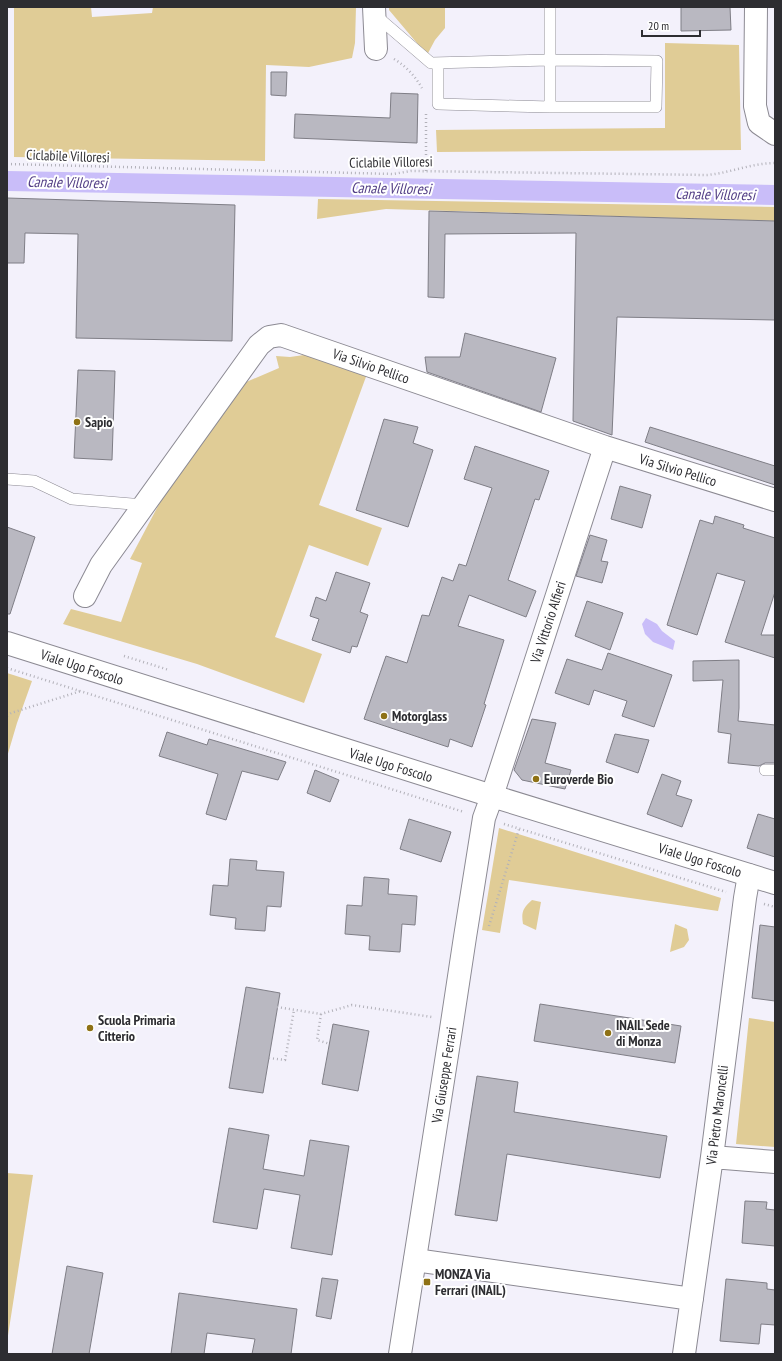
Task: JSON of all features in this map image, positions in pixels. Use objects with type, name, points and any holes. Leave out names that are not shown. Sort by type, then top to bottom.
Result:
[{"type":"street","points":[[756,7],[755,106],[759,123],[775,134]]},
{"type":"street","points":[[374,10],[376,49]]},
{"type":"street","name":"Via Silvio Pellico","points":[[85,596],[102,565],[259,345],[269,337],[281,335],[605,447],[775,500]]},
{"type":"street","name":"Via Vittorio Alfieri","points":[[492,796],[605,447]]},
{"type":"street","name":"Viale Ugo Foscolo","points":[[7,643],[492,796],[775,883]]},
{"type":"street","name":"Via Giuseppe Ferrari","points":[[400,1354],[484,818],[492,796]]},
{"type":"street","name":"Via Pietro Maroncelli","points":[[684,1354],[712,1157],[749,875]]},
{"type":"street","points":[[712,1157],[775,1162]]},
{"type":"street","points":[[415,1260],[692,1299]]},
{"type":"lane","points":[[550,7],[550,107]]},
{"type":"lane","points":[[374,10],[431,63],[550,60],[657,61],[656,107],[550,107],[438,104],[438,63]]},
{"type":"lane","points":[[7,479],[34,481],[72,499],[144,505]]},
{"type":"path","points":[[376,49],[402,64],[416,78],[425,92]]},
{"type":"path","points":[[426,107],[426,171]]},
{"type":"path","name":"Ciclabile Villoresi","points":[[7,164],[393,174],[411,171],[426,171],[707,175],[722,174],[762,164],[775,163]]},
{"type":"path","points":[[7,668],[519,829],[775,907]]},
{"type":"path","points":[[7,716],[11,713],[81,691]]},
{"type":"path","points":[[488,932],[519,829]]},
{"type":"path","points":[[277,1007],[322,1014],[352,1005],[432,1017]]},
{"type":"path","points":[[269,1058],[285,1060],[294,1010]]},
{"type":"path","points":[[322,1014],[317,1040],[330,1044]]},
{"type":"shaded area","points":[[14,7],[91,7],[92,17],[152,13],[153,7],[356,7],[355,43],[352,58],[309,67],[266,65],[265,161],[14,157]]},
{"type":"shaded area","points":[[389,7],[445,7],[445,28],[435,40],[427,55],[389,10]]},
{"type":"shaded area","points":[[665,43],[739,45],[741,150],[437,152],[436,130],[665,128]]},
{"type":"shaded area","points":[[318,199],[775,207],[775,221],[386,209],[317,219]]},
{"type":"shaded area","points":[[311,354],[367,374],[319,505],[382,528],[368,566],[309,545],[275,637],[322,654],[304,703],[197,664],[63,624],[71,609],[121,622],[142,563],[130,559],[167,489],[237,386],[279,368],[276,356],[290,357]]},
{"type":"shaded area","points":[[646,618],[657,624],[662,631],[675,641],[673,650],[653,642],[645,634],[642,624]]},
{"type":"shaded area","points":[[7,673],[32,681],[7,757]]},
{"type":"shaded area","points":[[499,828],[721,898],[718,911],[509,880],[500,933],[482,930]]},
{"type":"shaded area","points":[[532,900],[541,902],[536,930],[523,924],[522,920],[523,910]]},
{"type":"shaded area","points":[[675,924],[687,929],[689,940],[684,947],[670,952]]},
{"type":"shaded area","points":[[749,1018],[775,1022],[775,1147],[736,1144]]},
{"type":"shaded area","points":[[7,1173],[33,1175],[7,1342]]},
{"type":"building","points":[[681,7],[730,7],[731,30],[681,31]]},
{"type":"building","points":[[271,72],[287,72],[286,96],[271,95]]},
{"type":"building","points":[[391,93],[418,94],[417,143],[294,138],[295,114],[390,118]]},
{"type":"building","points":[[7,198],[235,205],[232,341],[76,338],[78,234],[25,233],[24,263],[7,263]]},
{"type":"building","points":[[429,211],[775,221],[775,320],[617,317],[612,435],[573,421],[576,233],[445,234],[444,298],[428,297]]},
{"type":"building","points":[[465,333],[556,358],[541,412],[427,372],[425,357],[460,357]]},
{"type":"building","points":[[78,370],[115,371],[112,460],[74,458]]},
{"type":"building","points":[[384,419],[418,427],[413,443],[433,450],[408,527],[356,510]]},
{"type":"building","points":[[650,427],[775,466],[775,485],[645,442]]},
{"type":"building","points":[[475,446],[549,471],[539,500],[535,499],[508,580],[536,591],[526,617],[469,595],[458,626],[504,640],[484,704],[486,705],[472,747],[450,739],[448,747],[364,719],[386,656],[407,663],[422,615],[429,616],[442,577],[453,581],[459,564],[466,566],[492,488],[464,479]]},
{"type":"building","points":[[620,486],[651,495],[642,528],[611,519]]},
{"type":"building","points":[[715,516],[744,525],[743,528],[775,538],[775,592],[761,635],[775,635],[775,658],[725,642],[745,581],[717,573],[697,635],[667,625],[700,520],[713,524]]},
{"type":"building","points":[[7,527],[35,537],[10,614],[7,614]]},
{"type":"building","points":[[590,535],[607,540],[601,561],[608,562],[602,583],[576,576]]},
{"type":"building","points":[[336,572],[370,583],[360,612],[368,615],[357,647],[352,646],[350,653],[312,640],[319,619],[310,616],[316,597],[326,601]]},
{"type":"building","points":[[587,601],[623,613],[610,650],[575,636]]},
{"type":"building","points":[[608,653],[672,675],[654,727],[622,716],[627,701],[594,690],[589,705],[555,693],[567,659],[602,670]]},
{"type":"building","points":[[739,660],[738,721],[775,725],[775,763],[765,763],[759,766],[728,763],[731,734],[718,732],[723,680],[693,681],[693,661]]},
{"type":"building","points":[[532,719],[556,723],[545,763],[571,770],[565,789],[522,780],[514,770]]},
{"type":"building","points":[[167,732],[207,745],[209,739],[286,762],[278,780],[242,771],[226,820],[206,814],[218,774],[159,756]]},
{"type":"building","points":[[615,734],[649,740],[638,773],[606,762]]},
{"type":"building","points":[[315,770],[339,780],[330,802],[307,793]]},
{"type":"building","points":[[662,774],[681,781],[676,795],[692,800],[682,827],[647,814]]},
{"type":"building","points":[[758,814],[775,819],[775,857],[747,848]]},
{"type":"building","points":[[409,819],[451,832],[441,862],[400,849]]},
{"type":"building","points":[[230,859],[257,861],[256,870],[284,872],[281,907],[267,906],[265,931],[235,929],[236,918],[210,915],[213,885],[228,886]]},
{"type":"building","points":[[364,877],[389,879],[388,894],[417,896],[415,925],[402,924],[400,952],[369,950],[370,936],[345,934],[347,905],[362,906]]},
{"type":"building","points":[[760,925],[775,927],[775,1001],[752,998]]},
{"type":"building","points":[[246,987],[280,993],[263,1093],[229,1088]]},
{"type":"building","name":"INAIL Sede di Monza","points":[[540,1004],[681,1026],[675,1063],[534,1041]]},
{"type":"building","points":[[333,1024],[369,1031],[358,1091],[322,1084]]},
{"type":"building","points":[[477,1076],[518,1082],[514,1112],[667,1136],[660,1178],[507,1154],[497,1221],[455,1215]]},
{"type":"building","points":[[229,1128],[269,1135],[263,1169],[304,1176],[310,1140],[349,1146],[332,1255],[291,1248],[300,1195],[264,1189],[257,1229],[213,1222]]},
{"type":"building","points":[[745,1201],[767,1202],[766,1209],[775,1210],[775,1246],[742,1243]]},
{"type":"building","points":[[67,1266],[103,1273],[89,1354],[52,1354]]},
{"type":"building","points":[[322,1278],[338,1280],[331,1319],[316,1316]]},
{"type":"building","points":[[726,1279],[767,1283],[767,1289],[775,1290],[775,1325],[761,1324],[759,1344],[720,1341]]},
{"type":"building","points":[[179,1293],[297,1309],[291,1354],[252,1354],[255,1339],[207,1333],[204,1354],[171,1354]]},
{"type":"waterway","name":"Canale Villoresi","points":[[7,181],[775,195]]},
{"type":"place","name":"Sapio","points":[[77,422]]},
{"type":"place","name":"Motorglass","points":[[384,716]]},
{"type":"place","name":"Euroverde Bio","points":[[536,779]]},
{"type":"place","name":"Scuola Primaria Citterio","points":[[90,1028]]},
{"type":"place","name":"INAIL Sede di Monza","points":[[608,1033]]},
{"type":"place","name":"MONZA Via Ferrari (INAIL)","points":[[427,1282]]}]
